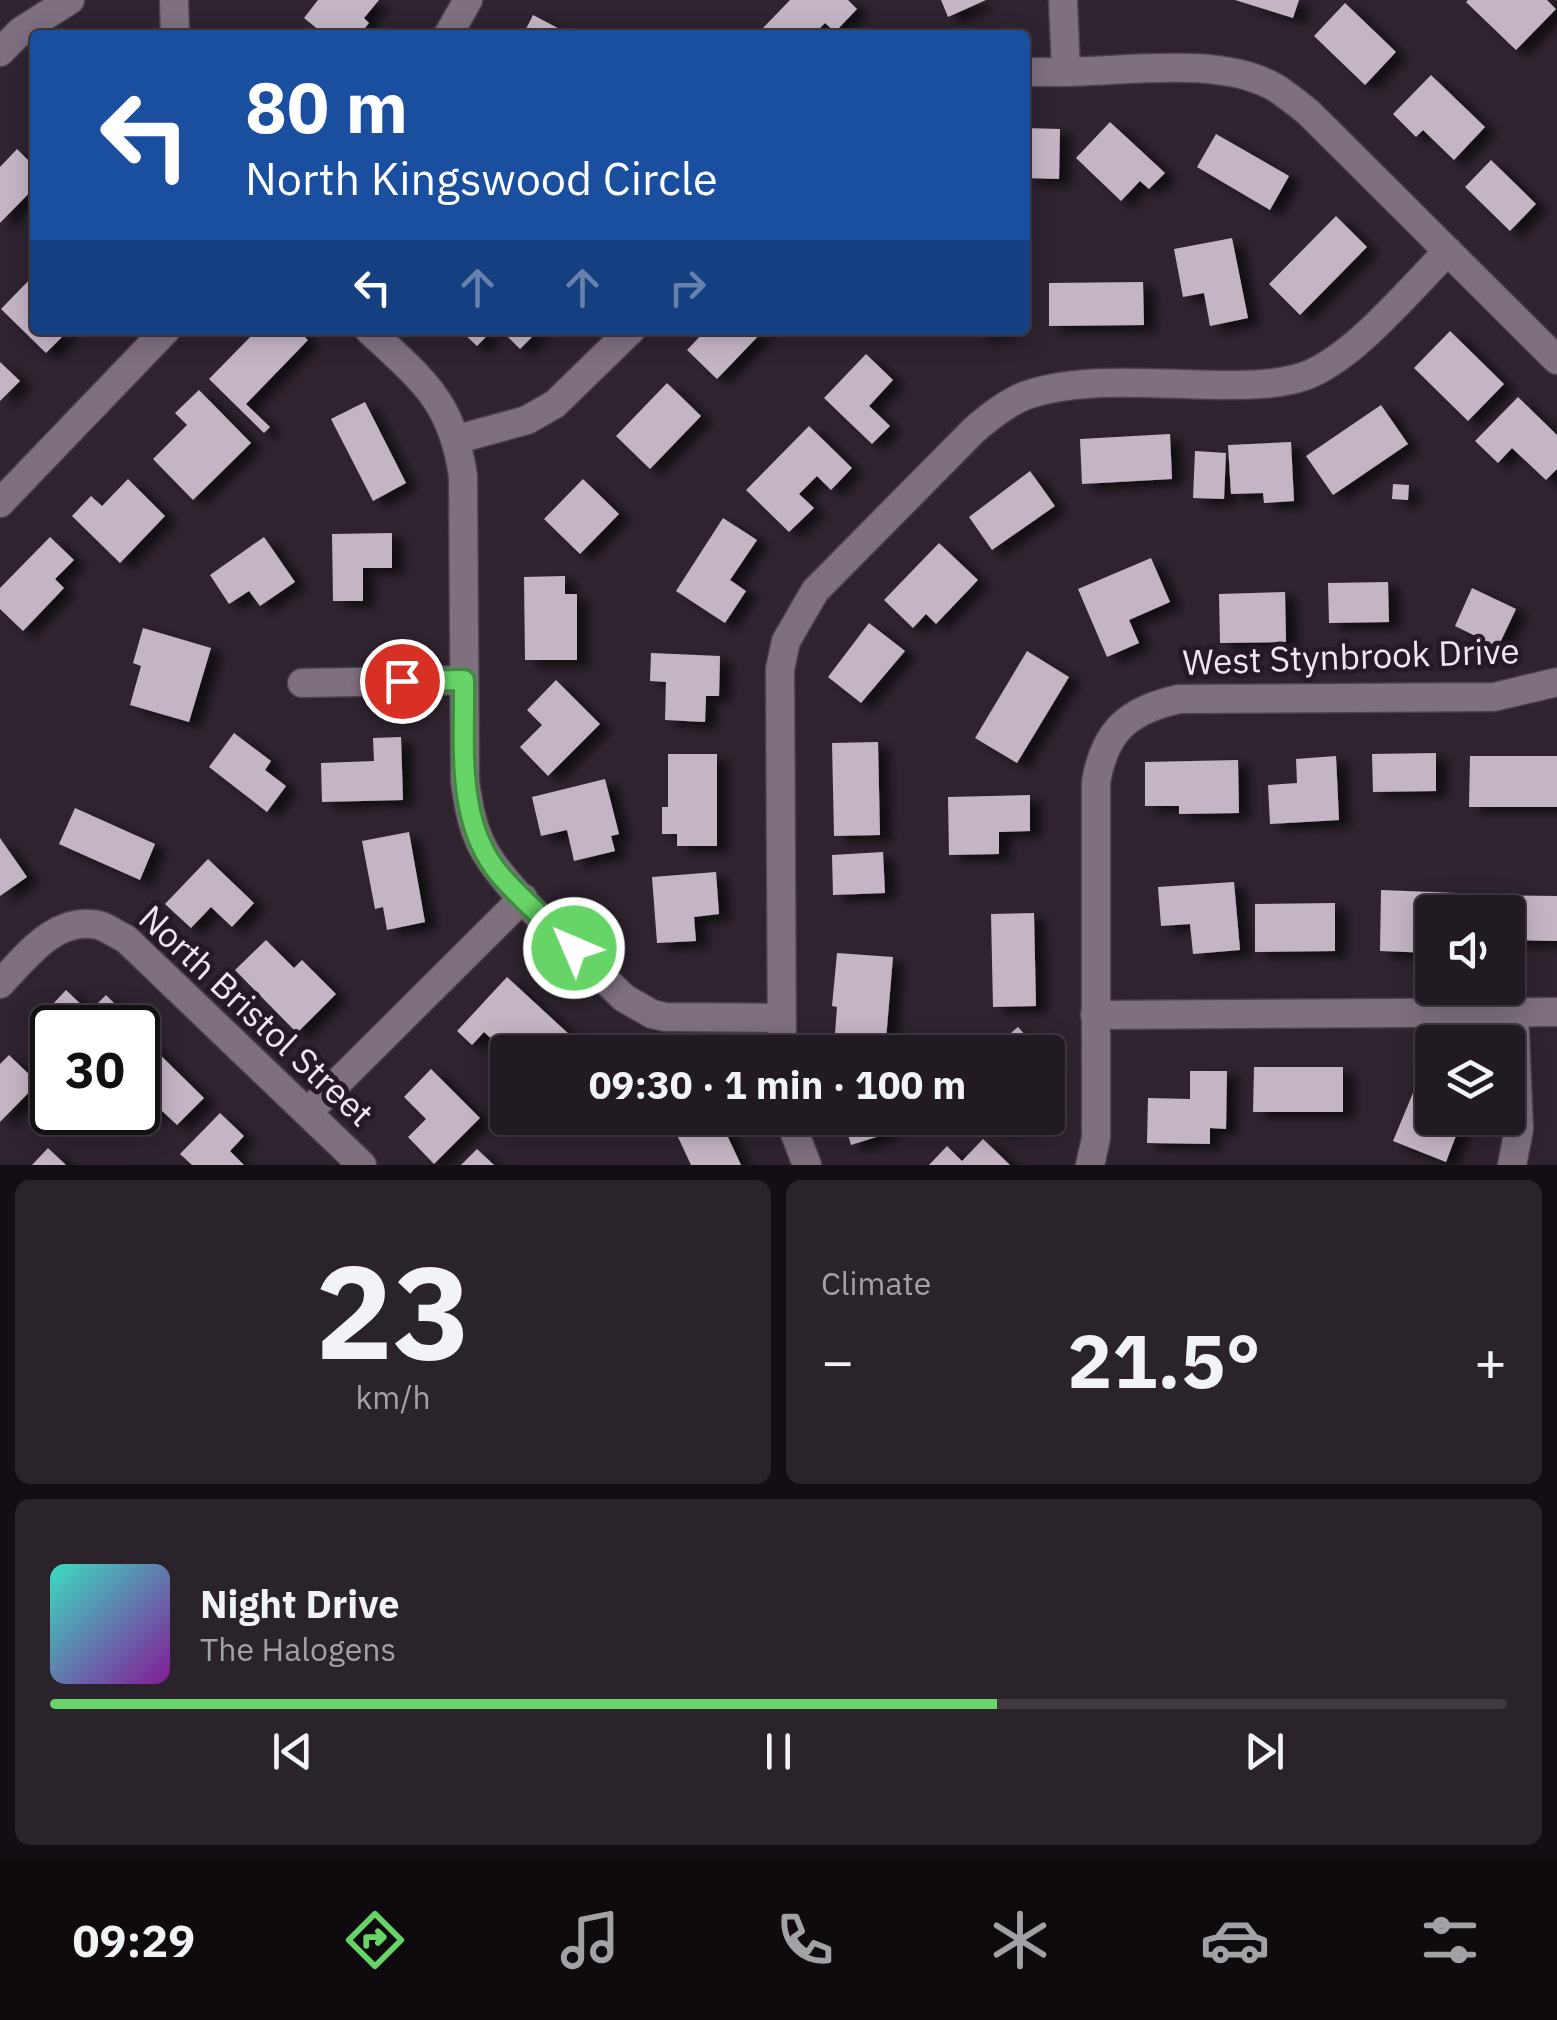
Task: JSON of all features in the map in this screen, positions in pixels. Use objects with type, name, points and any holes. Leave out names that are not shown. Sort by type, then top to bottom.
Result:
[{"type":"street","points":[[0,52],[20,31],[70,0]]},
{"type":"street","points":[[174,0],[175,30]]},
{"type":"street","points":[[451,30],[468,0]]},
{"type":"street","points":[[1063,0],[1066,72]]},
{"type":"street","points":[[1030,72],[1235,72],[1275,87],[1308,112],[1557,360]]},
{"type":"street","points":[[782,1035],[780,669],[786,641],[816,591],[974,430],[996,411],[1022,397],[1077,384],[1250,385],[1304,376],[1327,366],[1356,342],[1448,252]]},
{"type":"street","points":[[0,503],[161,335]]},
{"type":"street","points":[[374,335],[444,406],[458,439],[463,476],[469,812],[480,844],[498,874],[624,998],[652,1014],[781,1018]]},
{"type":"street","points":[[458,439],[527,420],[554,404],[626,335]]},
{"type":"street","points":[[302,683],[464,680]]},
{"type":"street","name":"West Stynbrook Drive","points":[[1090,1165],[1096,1138],[1096,782],[1100,756],[1114,733],[1131,716],[1153,705],[1180,699],[1494,697],[1557,682]]},
{"type":"street","points":[[308,1112],[523,898]]},
{"type":"street","name":"North Bristol Street","points":[[0,984],[46,937],[74,924],[99,925],[126,939],[362,1165]]},
{"type":"street","points":[[1512,1165],[1519,1129],[1514,1012]]},
{"type":"street","points":[[1096,1015],[1557,1012]]},
{"type":"street","points":[[796,1135],[807,1165]]},
{"type":"building","points":[[318,0],[379,0],[364,18],[369,23],[363,30],[319,30],[304,18]]},
{"type":"building","points":[[790,0],[848,0],[857,9],[837,30],[825,23],[818,30],[762,29]]},
{"type":"building","points":[[941,0],[986,0],[948,17]]},
{"type":"building","points":[[1235,0],[1299,0],[1293,18]]},
{"type":"building","points":[[1468,0],[1547,0],[1556,9],[1516,50]]},
{"type":"building","points":[[1345,3],[1396,52],[1365,85],[1314,36]]},
{"type":"building","points":[[533,15],[562,30],[526,30]]},
{"type":"building","points":[[1431,75],[1485,127],[1454,160],[1423,130],[1416,137],[1393,114]]},
{"type":"building","points":[[1110,122],[1165,173],[1149,189],[1140,181],[1121,201],[1076,158]]},
{"type":"building","points":[[1030,128],[1060,129],[1059,179],[1030,178]]},
{"type":"building","points":[[1216,134],[1289,176],[1270,210],[1197,167]]},
{"type":"building","points":[[17,149],[30,162],[30,192],[0,223],[0,167]]},
{"type":"building","points":[[1491,160],[1536,204],[1510,231],[1465,187]]},
{"type":"building","points":[[1336,216],[1367,247],[1300,315],[1269,284]]},
{"type":"building","points":[[1232,238],[1248,318],[1210,326],[1204,293],[1183,297],[1174,249]]},
{"type":"building","points":[[30,279],[30,335],[64,335],[46,353],[1,309]]},
{"type":"building","points":[[1143,282],[1144,325],[1049,326],[1049,283]]},
{"type":"building","points":[[1450,331],[1504,384],[1468,421],[1414,368]]},
{"type":"building","points":[[252,335],[302,335],[308,340],[246,404],[270,427],[264,433],[209,379]]},
{"type":"building","points":[[465,335],[488,335],[477,346]]},
{"type":"building","points":[[506,335],[534,335],[520,349]]},
{"type":"building","points":[[701,335],[759,335],[717,379],[687,350]]},
{"type":"building","points":[[866,354],[893,380],[869,406],[890,426],[872,444],[824,398]]},
{"type":"building","points":[[0,362],[20,381],[0,401]]},
{"type":"building","points":[[667,383],[701,416],[650,469],[616,436]]},
{"type":"building","points":[[199,390],[251,443],[193,500],[153,459],[187,425],[175,413]]},
{"type":"building","points":[[1518,397],[1557,435],[1557,469],[1546,480],[1512,448],[1498,463],[1475,441]]},
{"type":"building","points":[[365,402],[406,483],[373,501],[331,419]]},
{"type":"building","points":[[1381,405],[1408,444],[1333,495],[1306,456]]},
{"type":"building","points":[[809,426],[852,468],[831,490],[817,476],[799,494],[814,508],[789,532],[746,490]]},
{"type":"building","points":[[1170,434],[1172,479],[1082,484],[1080,439]]},
{"type":"building","points":[[1291,442],[1294,501],[1264,503],[1263,493],[1231,494],[1228,445]]},
{"type":"building","points":[[1195,451],[1226,453],[1224,499],[1193,498]]},
{"type":"building","points":[[1030,471],[1055,506],[992,550],[969,517]]},
{"type":"building","points":[[128,479],[165,516],[120,563],[72,516],[91,496],[102,506]]},
{"type":"building","points":[[583,479],[619,514],[580,554],[544,519]]},
{"type":"building","points":[[1393,484],[1409,485],[1408,500],[1392,499]]},
{"type":"building","points":[[723,518],[757,540],[730,580],[746,591],[725,623],[676,591]]},
{"type":"building","points":[[392,533],[392,568],[363,568],[363,601],[333,601],[332,534]]},
{"type":"building","points":[[50,537],[74,560],[55,579],[64,588],[23,631],[0,609],[0,588]]},
{"type":"building","points":[[264,537],[295,582],[260,606],[249,591],[229,604],[210,575]]},
{"type":"building","points":[[939,543],[978,580],[936,624],[926,614],[913,628],[884,600]]},
{"type":"building","points":[[1151,558],[1170,602],[1129,620],[1139,643],[1107,657],[1078,589]]},
{"type":"building","points":[[565,576],[565,594],[577,594],[577,660],[525,660],[524,577]]},
{"type":"building","points":[[1388,582],[1389,622],[1329,623],[1328,583]]},
{"type":"building","points":[[1472,588],[1516,609],[1498,647],[1455,626]]},
{"type":"building","points":[[1285,592],[1286,642],[1220,643],[1219,594]]},
{"type":"building","points":[[869,623],[905,651],[861,703],[828,677]]},
{"type":"building","points":[[143,628],[211,648],[189,722],[130,705],[141,666],[133,663]]},
{"type":"building","points":[[1027,651],[1069,677],[1017,763],[975,738]]},
{"type":"building","points":[[651,653],[720,656],[719,696],[706,696],[705,722],[665,720],[666,682],[650,681]]},
{"type":"building","points":[[556,680],[600,724],[548,776],[520,747],[542,725],[527,710]]},
{"type":"building","points":[[234,733],[271,761],[265,770],[286,786],[267,812],[209,767]]},
{"type":"building","points":[[401,737],[403,800],[322,802],[321,763],[374,761],[373,738]]},
{"type":"building","points":[[878,742],[880,835],[834,836],[832,743]]},
{"type":"building","points":[[1436,753],[1436,791],[1373,792],[1372,754]]},
{"type":"building","points":[[668,754],[717,754],[717,846],[677,846],[677,834],[662,834],[662,807],[668,807]]},
{"type":"building","points":[[1336,756],[1339,820],[1270,824],[1268,785],[1297,783],[1296,759]]},
{"type":"building","points":[[1470,756],[1557,756],[1557,807],[1469,807]]},
{"type":"building","points":[[1238,760],[1239,813],[1179,814],[1179,806],[1145,806],[1145,762]]},
{"type":"building","points":[[605,779],[619,834],[611,836],[615,851],[574,861],[567,830],[541,836],[532,797]]},
{"type":"building","points":[[1030,795],[1030,831],[999,832],[999,854],[949,855],[948,797]]},
{"type":"building","points":[[75,808],[155,844],[140,880],[59,844]]},
{"type":"building","points":[[409,832],[425,922],[387,930],[383,907],[375,909],[362,841]]},
{"type":"building","points":[[0,838],[27,877],[0,896]]},
{"type":"building","points":[[883,852],[885,893],[833,895],[832,855]]},
{"type":"building","points":[[208,859],[254,903],[232,927],[211,907],[191,928],[165,904]]},
{"type":"building","points":[[716,872],[719,914],[694,917],[696,941],[657,943],[652,877]]},
{"type":"building","points":[[1234,882],[1240,950],[1193,954],[1190,924],[1161,926],[1158,887]]},
{"type":"building","points":[[1381,890],[1457,893],[1415,895],[1415,952],[1380,951]]},
{"type":"building","points":[[1525,896],[1557,896],[1557,941],[1525,940]]},
{"type":"building","points":[[1335,903],[1335,951],[1255,952],[1255,904]]},
{"type":"building","points":[[1034,913],[1036,1006],[993,1007],[991,914]]},
{"type":"building","points":[[266,940],[294,968],[302,960],[336,994],[297,1033],[235,970]]},
{"type":"building","points":[[837,953],[893,957],[886,1035],[835,1035],[837,1007],[832,1006]]},
{"type":"building","points":[[507,977],[570,1035],[490,1037],[484,1032],[472,1045],[457,1031]]},
{"type":"building","points":[[66,990],[82,1005],[52,1005]]},
{"type":"building","points":[[106,995],[116,1005],[96,1005]]},
{"type":"building","points":[[1018,1027],[1025,1035],[1008,1035]]},
{"type":"building","points":[[9,1055],[30,1075],[30,1091],[0,1122],[0,1064]]},
{"type":"building","points":[[160,1055],[204,1098],[177,1125],[160,1109]]},
{"type":"building","points":[[1254,1067],[1343,1067],[1343,1112],[1253,1112]]},
{"type":"building","points":[[431,1069],[480,1118],[434,1164],[408,1137],[426,1119],[404,1097]]},
{"type":"building","points":[[1190,1071],[1227,1071],[1226,1129],[1210,1128],[1210,1144],[1147,1143],[1148,1098],[1190,1099]]},
{"type":"building","points":[[1415,1088],[1415,1135],[1456,1135],[1446,1162],[1393,1141]]},
{"type":"building","points":[[220,1113],[244,1136],[230,1151],[244,1165],[192,1165],[180,1154]]},
{"type":"building","points":[[677,1135],[727,1135],[741,1165],[691,1165]]},
{"type":"building","points":[[848,1135],[883,1135],[851,1145]]},
{"type":"building","points":[[983,1139],[1010,1165],[929,1165],[947,1146],[962,1161]]},
{"type":"building","points":[[48,1148],[66,1165],[32,1165]]},
{"type":"building","points":[[477,1149],[494,1165],[461,1165]]},
{"type":"route","points":[[402,681],[464,680],[469,812],[480,844],[498,874],[574,948]]}]
